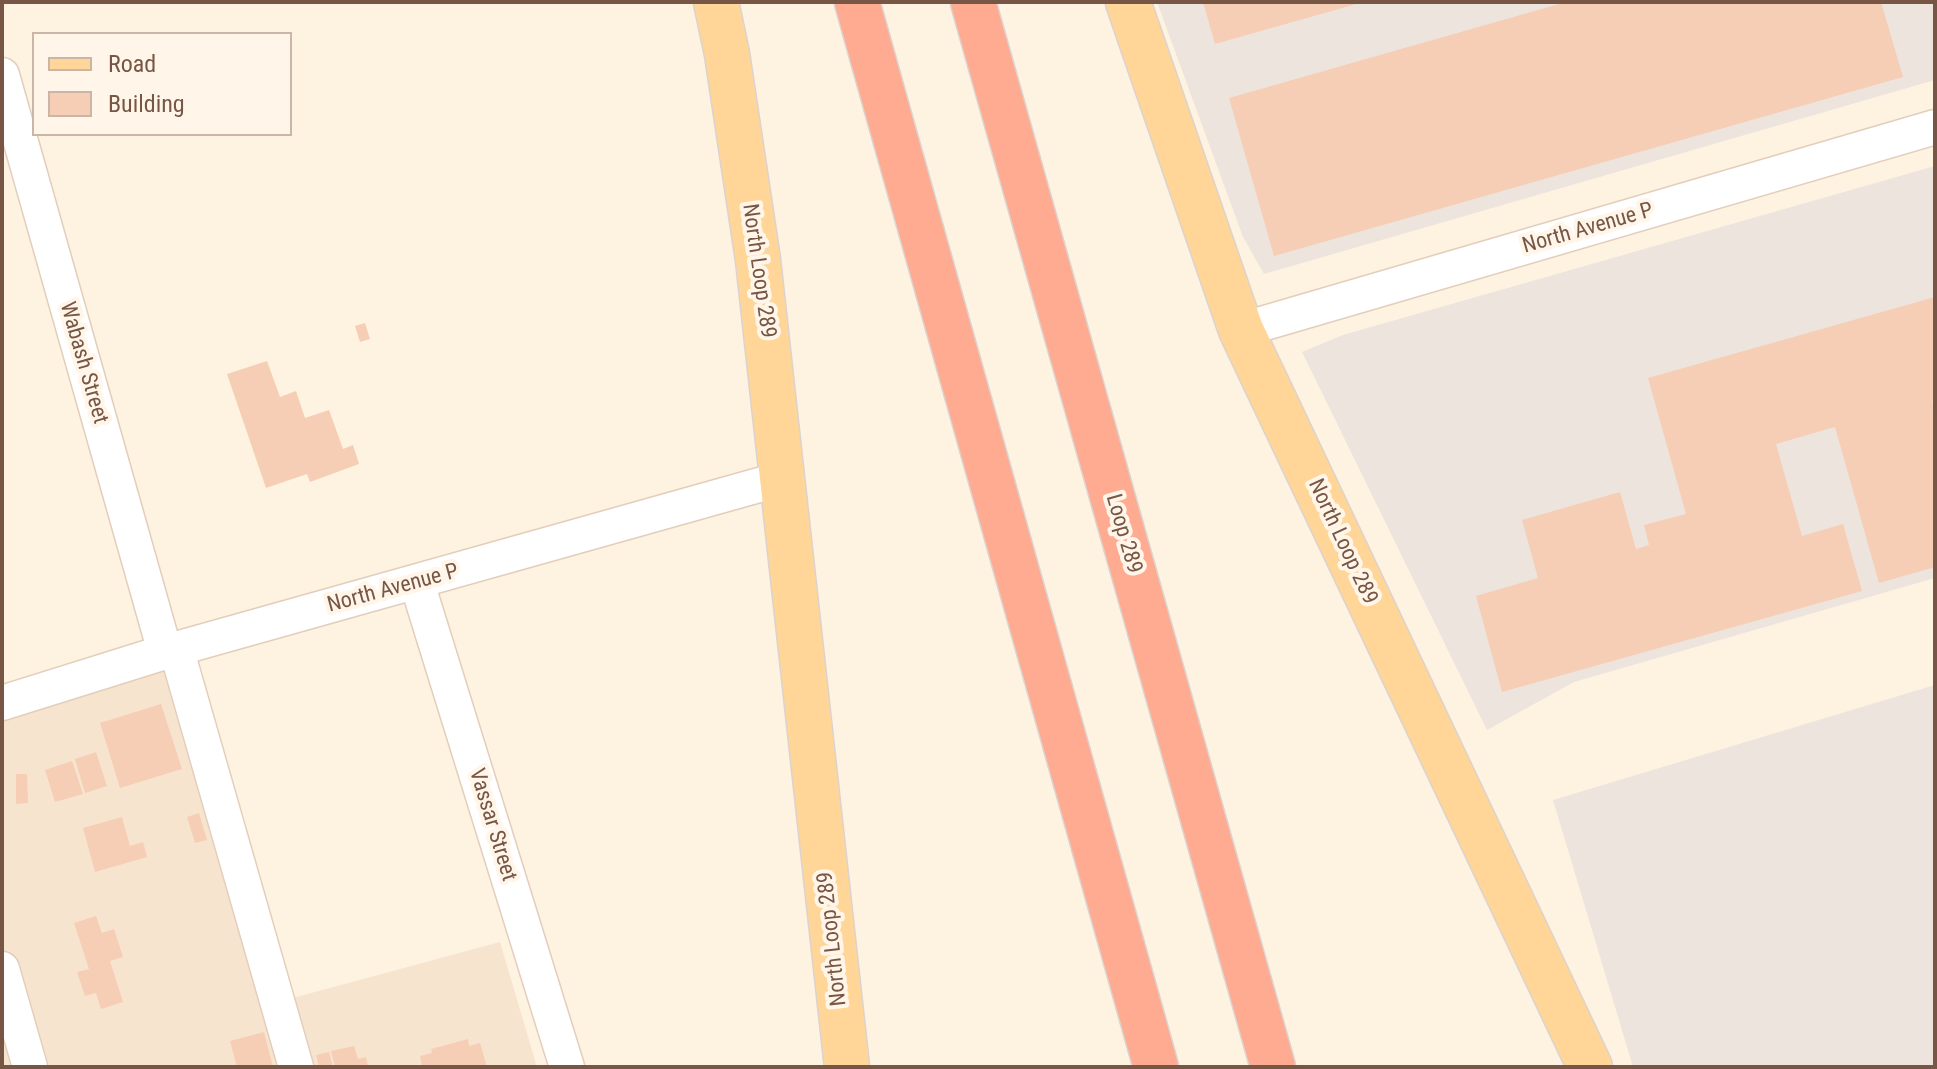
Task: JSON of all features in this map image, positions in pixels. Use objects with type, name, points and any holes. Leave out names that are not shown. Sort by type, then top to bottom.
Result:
[{"type":"highway","name":"Loop 289","points":[[973,2],[1273,1067]]},
{"type":"highway","points":[[983,2],[989,62]]},
{"type":"highway","points":[[859,15],[1156,1067]]},
{"type":"main road","name":"North Loop 289","points":[[716,2],[727,54],[758,260],[847,1067]]},
{"type":"main road","name":"North Loop 289","points":[[1128,2],[1241,330],[1590,1067]]},
{"type":"street","name":"Wabash Street","points":[[2,75],[12,152],[170,650],[296,1067]]},
{"type":"street","name":"North Avenue P","points":[[1241,330],[1935,127]]},
{"type":"street","name":"North Avenue P","points":[[2,703],[170,650],[784,478]]},
{"type":"street","name":"Vassar Street","points":[[417,583],[567,1067]]},
{"type":"street","points":[[2,969],[30,1067]]},
{"type":"shaded area","points":[[1157,2],[1935,2],[1935,80],[1264,274],[1243,237]]},
{"type":"shaded area","points":[[1935,166],[1935,578],[1574,682],[1487,730],[1302,352],[1343,335]]},
{"type":"shaded area","points":[[167,667],[263,1006],[500,942],[537,1067],[2,1067],[2,717]]},
{"type":"shaded area","points":[[1935,685],[1935,1067],[1633,1067],[1553,800]]},
{"type":"building","points":[[1203,2],[1359,2],[1360,3],[1215,44]]},
{"type":"building","points":[[1566,2],[1881,2],[1903,77],[1274,256],[1229,98]]},
{"type":"building","points":[[1935,297],[1935,400],[1932,401],[1935,413],[1935,567],[1879,583],[1835,427],[1776,444],[1802,536],[1843,524],[1862,591],[1502,692],[1476,596],[1538,578],[1522,520],[1620,492],[1636,549],[1649,545],[1644,525],[1686,514],[1648,378]]},
{"type":"building","points":[[365,323],[370,339],[360,342],[355,326]]},
{"type":"building","points":[[267,361],[280,397],[296,391],[305,418],[329,410],[343,449],[353,445],[359,464],[310,482],[307,474],[266,488],[227,374]]},
{"type":"building","points":[[161,704],[182,769],[120,788],[100,723]]},
{"type":"building","points":[[96,752],[107,786],[85,793],[75,759]]},
{"type":"building","points":[[72,761],[83,794],[55,802],[45,770]]},
{"type":"building","points":[[16,774],[27,774],[28,803],[16,804]]},
{"type":"building","points":[[199,813],[207,840],[195,843],[187,817]]},
{"type":"building","points":[[122,817],[130,846],[143,842],[147,857],[95,872],[83,828]]},
{"type":"building","points":[[96,916],[102,933],[114,929],[123,957],[110,961],[123,1002],[101,1009],[96,993],[85,996],[77,972],[89,969],[74,923]]},
{"type":"building","points":[[264,1032],[273,1067],[237,1067],[230,1041]]},
{"type":"building","points":[[468,1039],[469,1046],[480,1043],[487,1067],[422,1067],[420,1056],[432,1053],[431,1049]]},
{"type":"building","points":[[354,1046],[358,1059],[366,1057],[368,1067],[335,1067],[331,1051]]},
{"type":"building","points":[[329,1052],[333,1067],[319,1067],[316,1055]]}]
